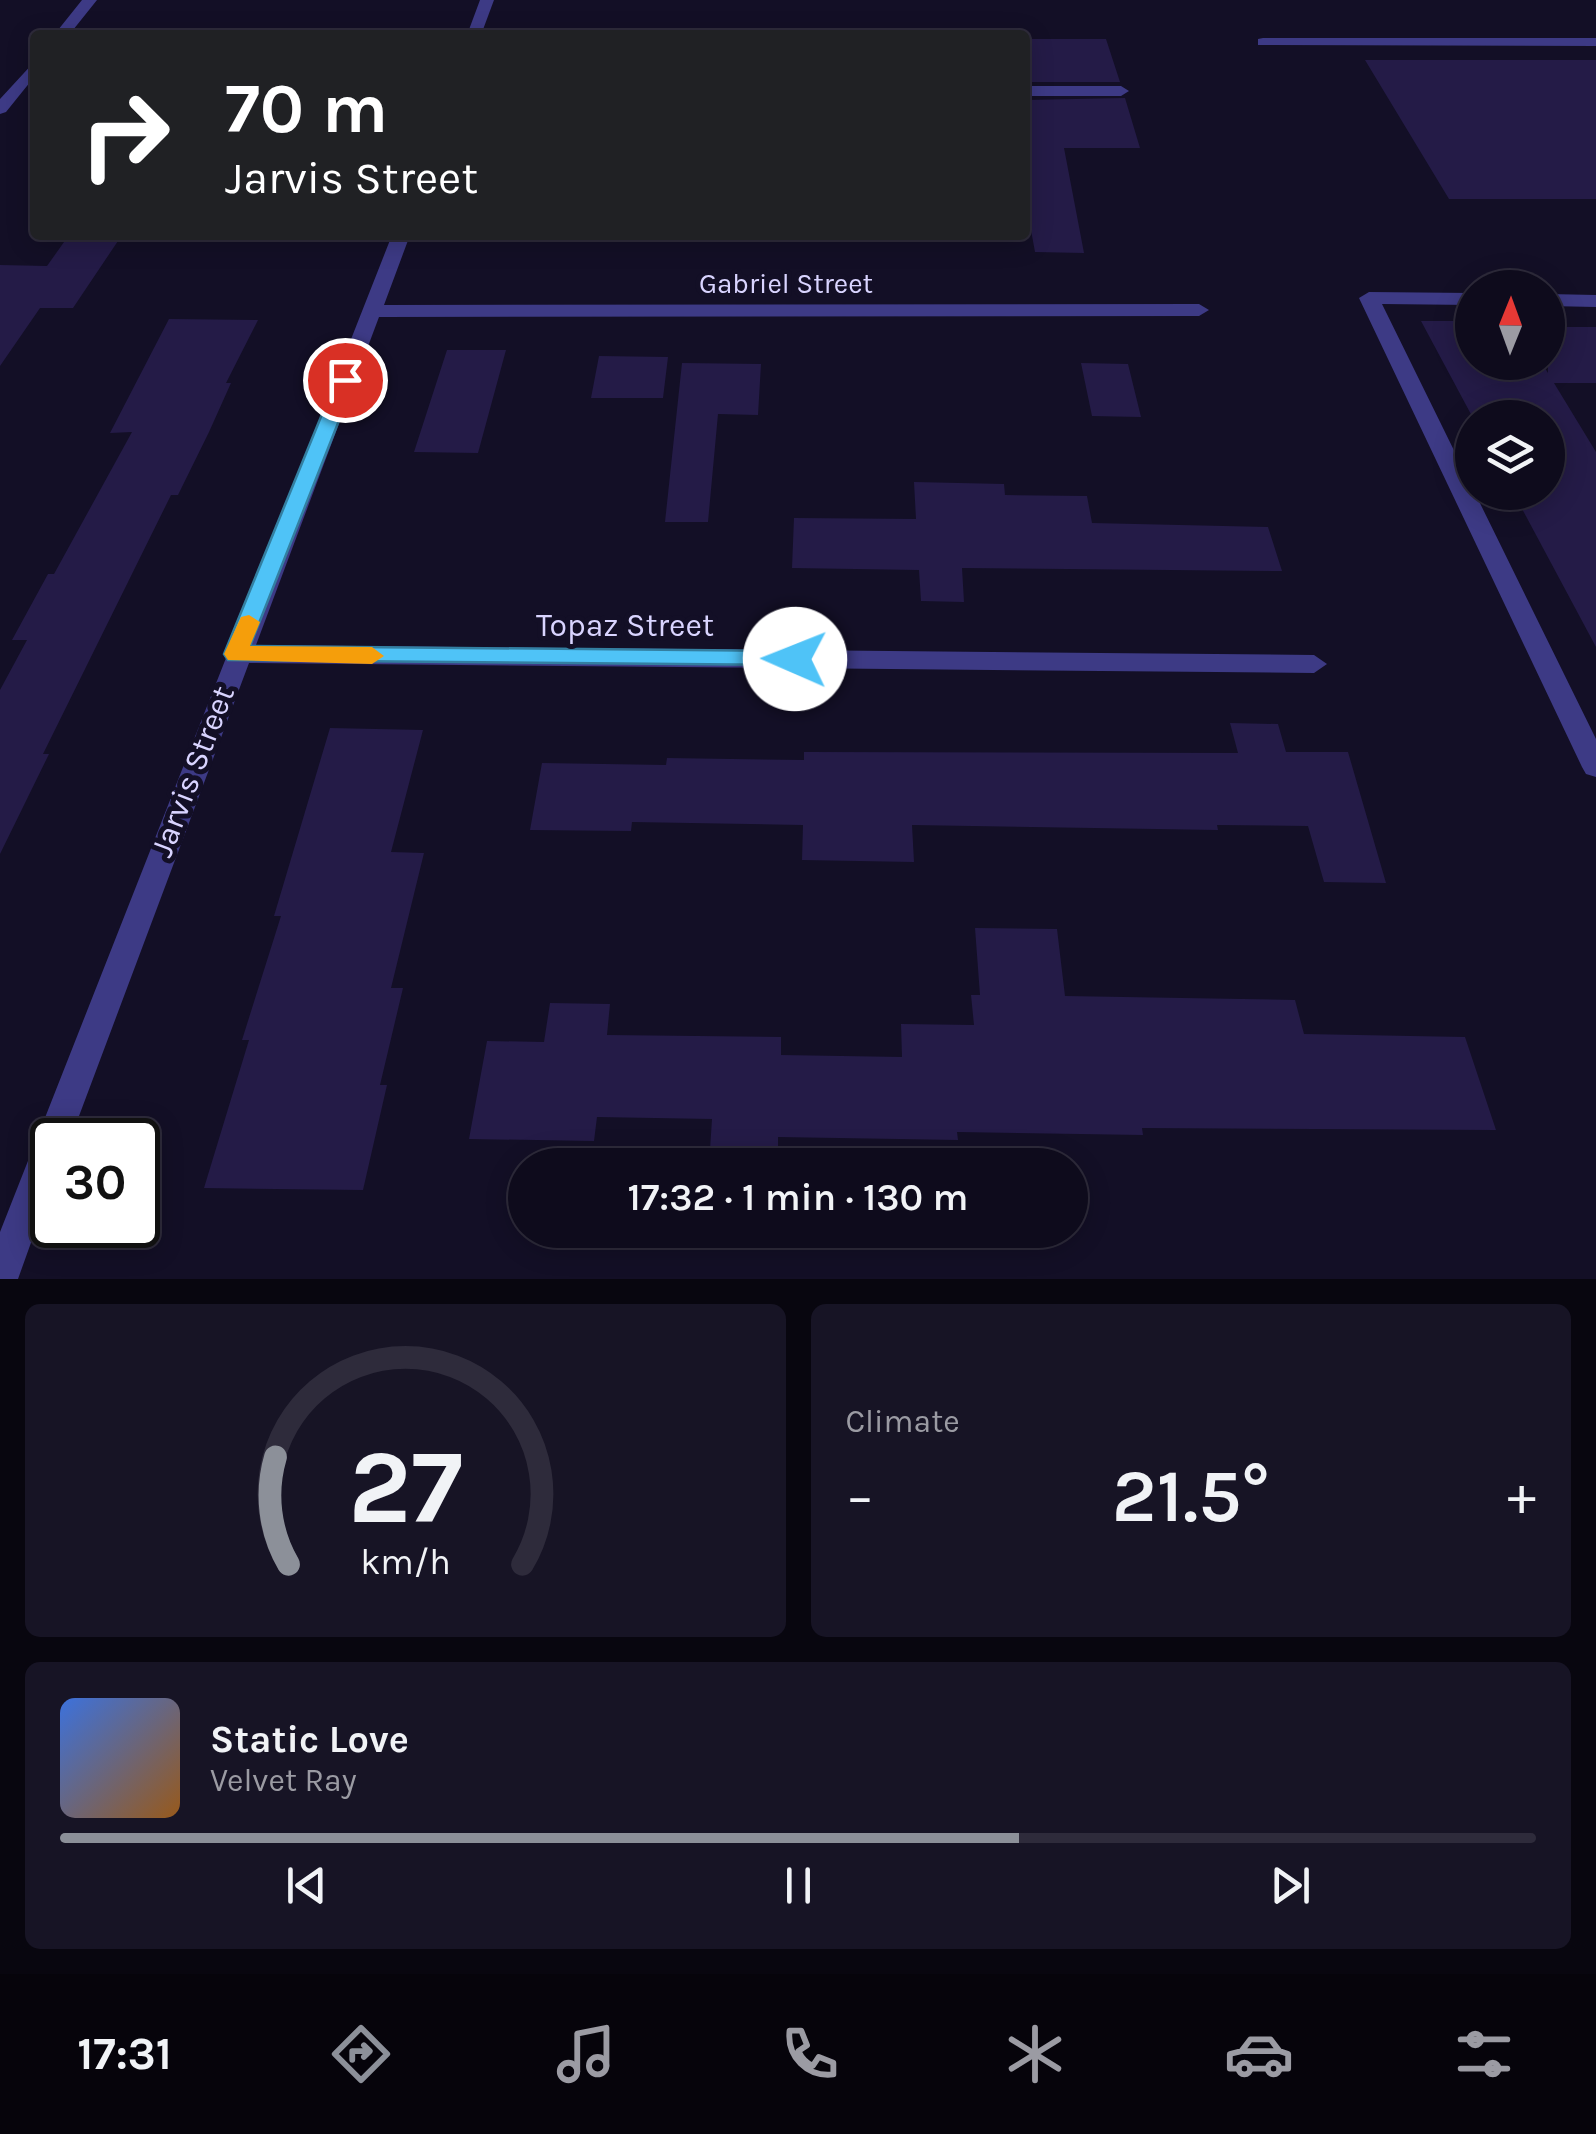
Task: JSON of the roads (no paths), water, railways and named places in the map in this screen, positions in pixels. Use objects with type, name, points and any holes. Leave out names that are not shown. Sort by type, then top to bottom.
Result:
[{"type":"street","points":[[65,30],[90,0]]},
{"type":"street","points":[[476,30],[487,0]]},
{"type":"street","points":[[1263,42],[1596,42]]},
{"type":"street","points":[[0,109],[30,72]]},
{"type":"street","points":[[1030,91],[1121,91]]},
{"type":"street","name":"Jarvis Street","points":[[61,1118],[236,654],[399,240]]},
{"type":"street","points":[[1455,299],[1369,298],[1596,766]]},
{"type":"street","points":[[1565,300],[1596,301]]},
{"type":"street","name":"Gabriel Street","points":[[372,311],[1198,310]]},
{"type":"street","name":"Topaz Street","points":[[236,654],[1314,664]]},
{"type":"street","name":"Jarvis Street","points":[[0,1279],[30,1200]]}]
